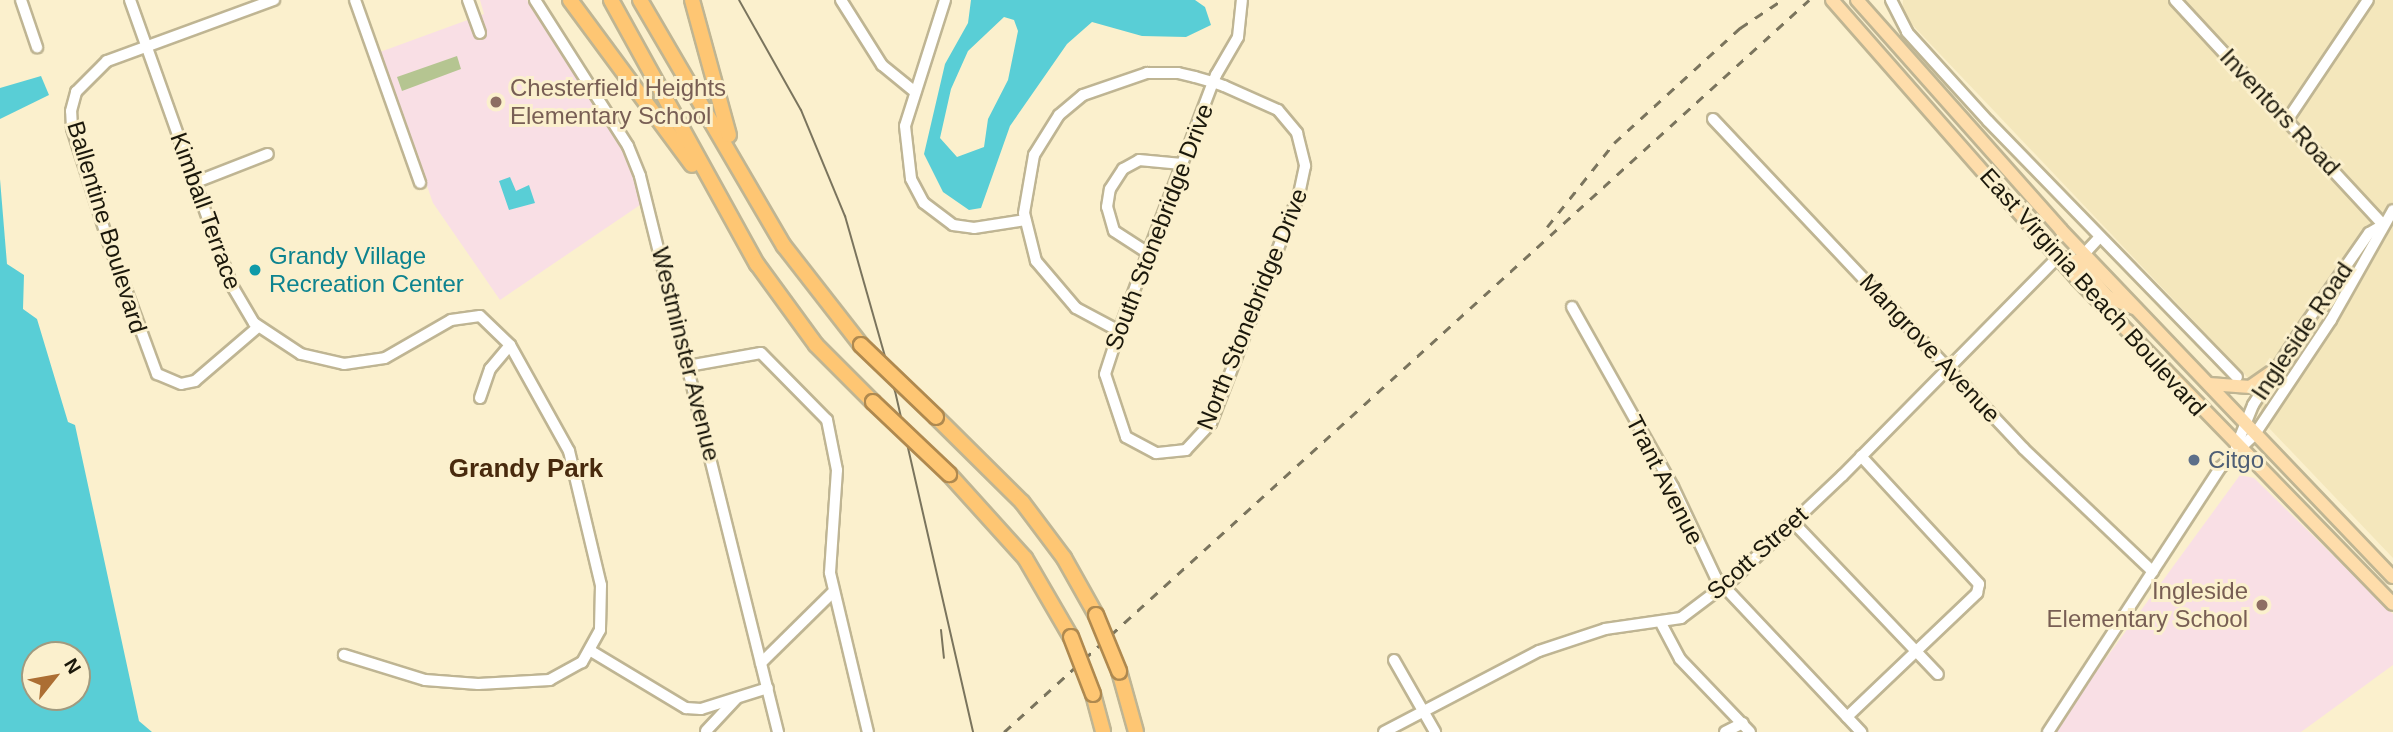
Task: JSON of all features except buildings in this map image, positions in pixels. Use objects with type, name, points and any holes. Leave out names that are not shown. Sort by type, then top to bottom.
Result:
[{"type":"highway","points":[[570,0],[697,172],[757,264],[816,345],[949,474],[1025,558],[1070,637],[1093,694],[1103,732]]},
{"type":"highway","points":[[611,0],[757,264]]},
{"type":"highway","points":[[640,0],[784,246],[861,345],[1022,502],[1064,558],[1096,615],[1119,671],[1136,732]]},
{"type":"highway","points":[[692,0],[728,133],[784,246]]},
{"type":"main road","name":"East Virginia Beach Boulevard","points":[[1832,0],[2058,257],[2236,448],[2393,604]]},
{"type":"main road","name":"East Virginia Beach Boulevard","points":[[1857,0],[2084,254],[2393,577]]},
{"type":"main road","points":[[2058,226],[2058,257],[2076,261],[2108,297],[2137,310]]},
{"type":"main road","points":[[2208,384],[2250,387],[2276,369]]},
{"type":"street","points":[[21,0],[37,47]]},
{"type":"street","name":"Kimball Terrace","points":[[130,0],[231,284],[258,327],[301,354],[344,364],[384,358],[463,315],[488,320],[510,345],[560,429],[581,494],[601,585],[600,630],[590,652]]},
{"type":"street","name":"Ballentine Boulevard","points":[[258,327],[195,381],[169,381],[148,361],[72,128],[71,111],[91,72],[146,45],[244,5],[274,0]]},
{"type":"street","points":[[355,0],[420,183]]},
{"type":"street","points":[[468,0],[480,33]]},
{"type":"street","name":"Westminster Avenue","points":[[536,0],[635,161],[778,732]]},
{"type":"street","points":[[841,0],[882,65],[915,92]]},
{"type":"street","points":[[945,0],[915,92],[904,155],[924,203],[944,220],[965,228],[1024,219]]},
{"type":"street","name":"South Stonebridge Drive","points":[[1142,449],[1119,428],[1105,383],[1119,331],[1213,82],[1238,37],[1242,0]]},
{"type":"street","points":[[1887,33],[1898,20],[1891,0]]},
{"type":"street","name":"Inventors Road","points":[[2175,0],[2383,225]]},
{"type":"street","points":[[2288,120],[2368,0]]},
{"type":"street","name":"East Virginia Beach Boulevard","points":[[1898,20],[2100,237],[2237,377]]},
{"type":"street","name":"North Stonebridge Drive","points":[[1119,331],[1076,308],[1050,283],[1036,261],[1024,219],[1025,185],[1034,155],[1059,115],[1083,95],[1147,73],[1213,82],[1286,118],[1301,141],[1304,178],[1207,430],[1194,445],[1175,453],[1142,449]]},
{"type":"street","name":"Mangrove Avenue","points":[[1713,119],[1947,364],[2024,449],[2153,572]]},
{"type":"street","points":[[195,182],[268,154]]},
{"type":"street","points":[[1148,253],[1114,230],[1107,207],[1110,189],[1123,169],[1139,160],[1182,164]]},
{"type":"street","name":"Ingleside Road","points":[[2048,732],[2236,448],[2244,422],[2276,369],[2350,259],[2383,225],[2393,210]]},
{"type":"street","name":"Ingleside Road","points":[[2236,448],[2255,434],[2379,242],[2383,225]]},
{"type":"street","name":"East Virginia Beach Boulevard","points":[[2084,254],[2100,237]]},
{"type":"street","name":"Scott Street","points":[[1384,732],[1539,651],[1605,629],[1662,625],[1681,618],[1723,587],[1793,522],[1861,456],[1947,364],[2058,257]]},
{"type":"street","name":"Trant Avenue","points":[[1572,307],[1723,587],[1861,732]]},
{"type":"street","points":[[480,398],[490,369],[510,345]]},
{"type":"street","points":[[688,366],[755,352],[789,378],[822,412],[832,434],[837,470],[829,559],[833,592],[868,732]]},
{"type":"street","points":[[1846,717],[1977,593],[1979,584],[1861,456]]},
{"type":"street","points":[[1793,522],[1938,674]]},
{"type":"street","points":[[761,663],[833,592]]},
{"type":"street","points":[[1662,625],[1681,659],[1750,732]]},
{"type":"street","points":[[344,655],[425,680],[498,684],[550,680],[573,669],[590,652],[686,709],[768,688]]},
{"type":"street","points":[[1394,660],[1435,732]]},
{"type":"street","points":[[706,731],[737,698]]},
{"type":"street","points":[[1725,732],[1743,723]]},
{"type":"shaded area","name":"Chesterfield Heights Elementary School","points":[[480,0],[527,0],[626,151],[639,184],[640,205],[500,300],[433,203],[380,52],[484,14]]},
{"type":"shaded area","points":[[1903,0],[2393,0],[2393,558],[2269,428],[2247,377],[1902,14]]},
{"type":"shaded area","name":"Ingleside Elementary School","points":[[2240,475],[2254,478],[2393,614],[2393,665],[2301,732],[2052,732]]},
{"type":"green space","points":[[457,56],[461,69],[402,91],[397,77]]},
{"type":"water","points":[[971,0],[1195,0],[1205,7],[1211,25],[1186,37],[1142,36],[1092,22],[1067,44],[1010,126],[981,208],[969,210],[943,192],[924,154],[945,64],[968,23]],"holes":[[[1004,17],[1014,20],[1018,31],[1008,80],[988,119],[984,147],[957,157],[940,138],[951,89],[968,51]]]},
{"type":"water","points":[[41,76],[49,95],[0,119],[0,88]]},
{"type":"water","points":[[510,177],[516,191],[529,185],[535,203],[509,210],[499,181]]},
{"type":"water","points":[[0,179],[7,264],[24,275],[23,309],[37,319],[68,422],[75,425],[139,721],[152,732],[0,732]]},
{"type":"tram line","points":[[739,0],[801,110],[845,216],[895,391],[973,732]]},
{"type":"tram line","points":[[941,630],[944,658]]},
{"type":"railway","points":[[1547,227],[1614,143],[1740,28],[1782,0]]},
{"type":"railway","points":[[1004,732],[1809,0]]},
{"type":"place","name":"Chesterfield Heights Elementary School","points":[[496,102]]},
{"type":"place","name":"Grandy Village Recreation Center","points":[[255,270]]},
{"type":"place","name":"Citgo","points":[[2194,460]]},
{"type":"place","name":"Ingleside Elementary School","points":[[2262,605]]},
{"type":"district","name":"Grandy Park","points":[[526,469]]}]
